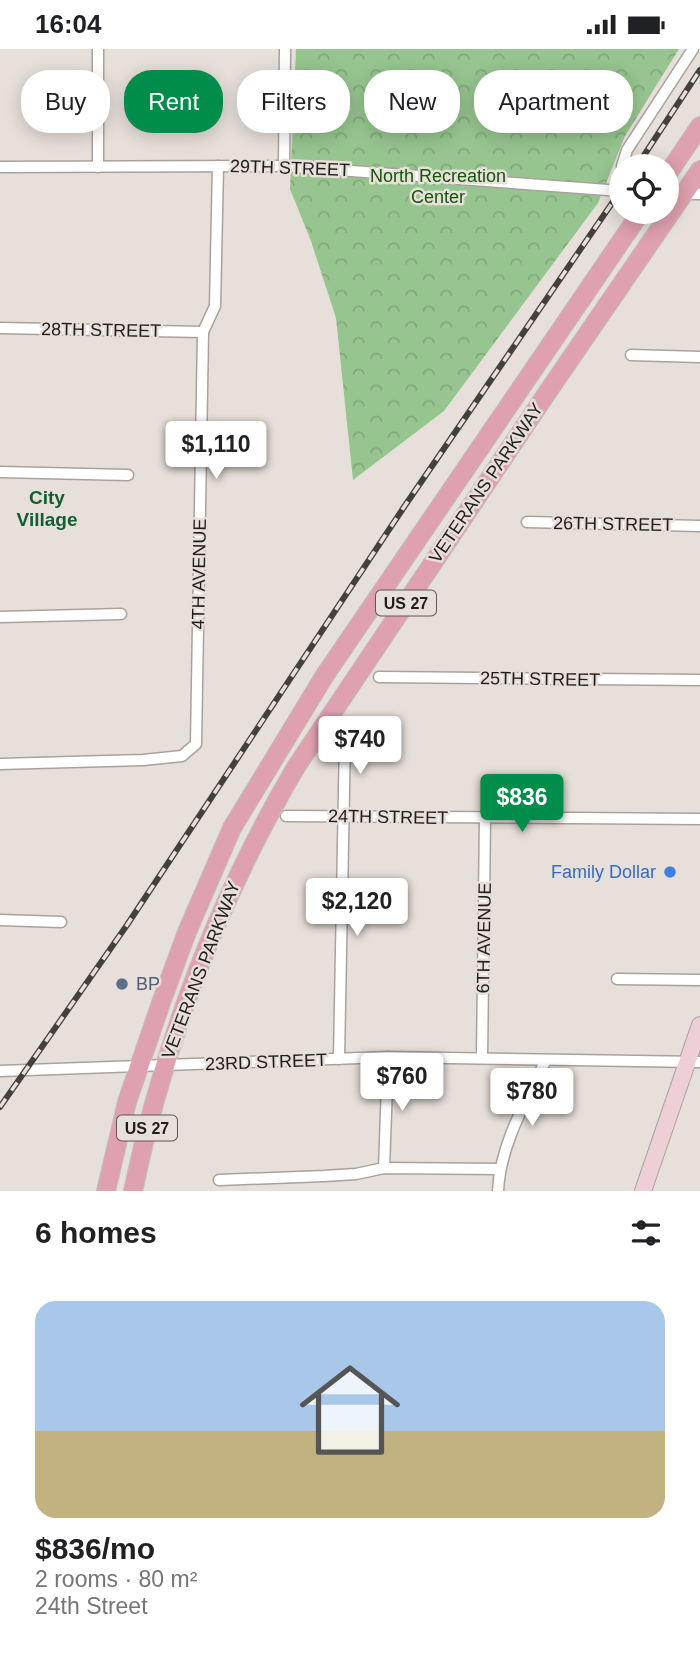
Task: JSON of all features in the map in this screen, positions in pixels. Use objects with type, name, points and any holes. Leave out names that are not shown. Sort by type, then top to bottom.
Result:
[{"type":"main road","points":[[679,157],[700,126]]},
{"type":"main road","name":"VETERANS PARKWAY","points":[[133,1191],[164,1065],[219,915],[249,851],[296,767],[549,390],[692,194],[700,170]]},
{"type":"main road","name":"VETERANS PARKWAY","points":[[106,1191],[127,1102],[139,1067],[187,932],[232,828],[325,675],[633,224]]},
{"type":"street","points":[[98,49],[98,167]]},
{"type":"street","points":[[284,166],[285,49]]},
{"type":"street","points":[[627,154],[693,49]]},
{"type":"street","name":"4TH AVENUE","points":[[0,764],[169,758],[182,756],[195,744],[203,332],[215,306],[218,166]]},
{"type":"street","name":"29TH STREET","points":[[0,167],[284,166],[609,189]]},
{"type":"street","name":"28TH STREET","points":[[0,328],[203,332]]},
{"type":"street","points":[[631,355],[700,357]]},
{"type":"street","points":[[0,472],[128,475]]},
{"type":"street","name":"26TH STREET","points":[[527,522],[700,526]]},
{"type":"street","points":[[0,617],[121,614]]},
{"type":"street","name":"25TH STREET","points":[[379,677],[700,680]]},
{"type":"street","points":[[339,1059],[345,736]]},
{"type":"street","name":"24TH STREET","points":[[286,815],[700,819]]},
{"type":"street","name":"6TH AVENUE","points":[[482,1057],[485,818]]},
{"type":"street","points":[[0,919],[61,922]]},
{"type":"street","points":[[617,979],[700,981]]},
{"type":"street","points":[[643,1191],[694,1062],[700,1025]]},
{"type":"street","name":"23RD STREET","points":[[0,1071],[388,1058],[482,1057],[694,1062]]},
{"type":"street","points":[[384,1168],[388,1058]]},
{"type":"street","points":[[498,1191],[499,1169],[524,1105],[546,1060]]},
{"type":"street","points":[[219,1180],[356,1174],[384,1168],[499,1169]]},
{"type":"green space","name":"North Recreation Center","points":[[296,49],[679,49],[633,123],[633,70],[474,70],[474,133],[627,133],[618,154],[609,154],[609,176],[598,203],[444,411],[353,480],[336,318],[311,241],[290,189],[292,133],[350,133],[350,70],[295,70]]},
{"type":"railway","points":[[645,154],[700,70]]},
{"type":"railway","points":[[0,1107],[127,925],[404,507],[609,208]]},
{"type":"place","name":"Family Dollar","points":[[670,872]]},
{"type":"place","name":"BP","points":[[122,984]]},
{"type":"district","name":"City Village","points":[[47,508]]}]
